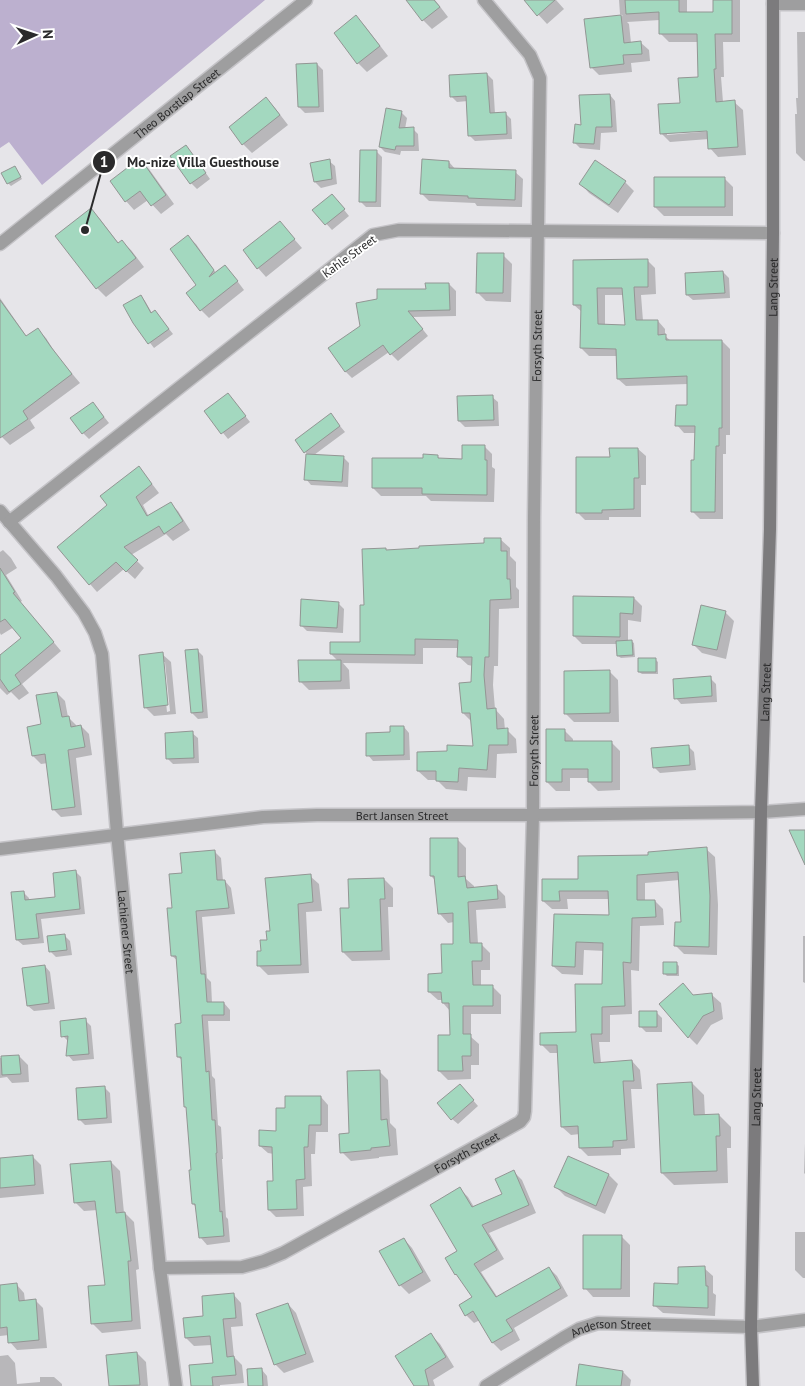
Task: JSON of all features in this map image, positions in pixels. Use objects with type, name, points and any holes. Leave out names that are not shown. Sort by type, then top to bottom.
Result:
[{"type":"street","name":"Theo Borstlap Street","points":[[0,244],[306,0]]},
{"type":"street","name":"Forsyth Street","points":[[160,1268],[242,1267],[264,1261],[283,1253],[520,1122],[524,1117],[533,815],[534,517],[540,78],[530,55],[484,0]]},
{"type":"street","points":[[773,2],[805,4]]},
{"type":"street","name":"Lang Street","points":[[753,1386],[751,1327],[761,812],[770,529],[773,2]]},
{"type":"street","name":"Kahle Street","points":[[9,522],[373,235],[400,230],[773,233]]},
{"type":"street","name":"Lachiener Street","points":[[0,511],[56,576],[84,613],[95,633],[102,654],[116,834],[160,1268],[176,1386]]},
{"type":"street","name":"Bert Jansen Street","points":[[0,848],[263,817],[761,812],[805,809]]},
{"type":"street","name":"Anderson Street","points":[[486,1386],[579,1329],[598,1323],[751,1327],[805,1320]]},
{"type":"shaded area","points":[[0,0],[265,0],[42,185],[9,142],[0,148]]},
{"type":"building","points":[[406,0],[434,0],[440,7],[422,21]]},
{"type":"building","points":[[524,0],[555,0],[537,16]]},
{"type":"building","points":[[625,0],[679,0],[679,12],[713,12],[713,0],[732,0],[732,34],[715,34],[716,69],[714,69],[716,102],[735,100],[738,147],[708,149],[707,131],[660,134],[658,104],[680,103],[678,78],[698,77],[697,34],[659,34],[659,12],[626,14]]},
{"type":"building","points":[[356,15],[380,46],[357,64],[334,33]]},
{"type":"building","points":[[621,15],[624,43],[641,41],[642,54],[623,55],[624,64],[590,68],[584,19]]},
{"type":"building","points":[[317,63],[319,107],[298,107],[296,64]]},
{"type":"building","points":[[487,73],[490,113],[506,112],[507,134],[468,136],[466,96],[450,97],[449,75]]},
{"type":"building","points":[[610,94],[612,127],[596,127],[594,144],[573,143],[575,124],[581,125],[579,95]]},
{"type":"building","points":[[266,97],[280,115],[242,145],[229,127]]},
{"type":"building","points":[[386,108],[402,111],[399,128],[414,127],[414,146],[396,146],[395,150],[379,147]]},
{"type":"building","points":[[186,145],[206,173],[190,184],[170,156]]},
{"type":"building","points":[[360,150],[377,150],[376,202],[359,202]]},
{"type":"building","points":[[140,158],[166,195],[151,206],[140,191],[125,202],[110,181]]},
{"type":"building","points":[[330,159],[332,179],[314,182],[310,163]]},
{"type":"building","points":[[422,159],[449,161],[449,168],[516,170],[515,200],[420,194]]},
{"type":"building","points":[[595,160],[626,181],[609,205],[579,184]]},
{"type":"building","points":[[15,166],[21,177],[7,184],[1,173]]},
{"type":"building","points":[[654,177],[725,177],[725,207],[654,207]]},
{"type":"building","points":[[332,194],[345,209],[325,225],[312,210]]},
{"type":"building","points":[[91,208],[118,243],[122,240],[136,258],[96,289],[55,236]]},
{"type":"building","points":[[280,221],[295,239],[257,269],[243,250]]},
{"type":"building","points":[[188,235],[214,270],[209,277],[225,265],[238,281],[200,311],[186,293],[196,285],[170,249]]},
{"type":"building","points":[[477,253],[504,253],[503,293],[476,293]]},
{"type":"building","points":[[648,259],[648,287],[634,287],[636,320],[658,320],[658,335],[666,334],[666,340],[722,340],[722,428],[719,428],[719,446],[716,446],[715,512],[691,512],[691,460],[694,460],[695,426],[675,426],[676,405],[687,405],[687,376],[617,379],[616,349],[580,348],[581,305],[573,305],[573,260]],"holes":[[[597,288],[622,288],[625,325],[598,324]]]},
{"type":"building","points":[[723,271],[725,293],[686,295],[685,273]]},
{"type":"building","points":[[425,283],[449,283],[450,310],[408,311],[423,329],[390,355],[383,345],[345,372],[328,348],[360,326],[356,303],[377,299],[377,289],[426,289]]},
{"type":"building","points":[[141,295],[151,313],[155,310],[169,329],[148,344],[123,305]]},
{"type":"building","points":[[0,300],[26,336],[38,328],[72,374],[23,411],[28,419],[0,438]]},
{"type":"building","points":[[228,393],[246,416],[221,434],[204,411]]},
{"type":"building","points":[[493,395],[494,420],[458,421],[457,396]]},
{"type":"building","points":[[93,402],[104,417],[82,434],[70,418]]},
{"type":"building","points":[[331,413],[340,426],[304,453],[295,440]]},
{"type":"building","points":[[462,445],[485,445],[487,495],[422,494],[422,488],[372,488],[372,458],[423,458],[423,454],[438,455],[438,458],[462,459]]},
{"type":"building","points":[[609,448],[638,448],[639,478],[634,478],[634,509],[602,510],[602,513],[576,513],[576,457],[610,457]]},
{"type":"building","points":[[306,454],[344,456],[342,482],[304,480]]},
{"type":"building","points":[[139,466],[152,484],[136,497],[147,516],[171,502],[183,521],[164,534],[159,526],[124,547],[138,560],[126,572],[116,562],[89,585],[57,547],[107,505],[100,496]]},
{"type":"building","points":[[484,538],[501,538],[501,551],[507,551],[507,579],[510,579],[511,599],[490,600],[489,657],[485,657],[484,675],[487,709],[496,708],[497,729],[508,728],[508,745],[489,745],[487,770],[459,768],[458,782],[436,781],[436,771],[417,771],[417,752],[447,751],[447,745],[473,746],[470,713],[462,713],[459,683],[471,682],[472,657],[457,657],[458,640],[415,639],[415,655],[330,654],[330,642],[360,642],[360,605],[364,605],[362,549],[386,548],[386,550],[419,548],[419,546],[484,543]]},
{"type":"building","points":[[0,568],[15,592],[13,593],[54,642],[15,675],[21,684],[9,692],[0,679],[0,655],[21,638],[5,619],[0,622]]},
{"type":"building","points":[[573,596],[634,597],[633,614],[620,613],[620,637],[573,636]]},
{"type":"building","points":[[301,599],[339,602],[337,628],[300,626]]},
{"type":"building","points":[[701,605],[726,611],[717,650],[692,645]]},
{"type":"building","points":[[632,640],[633,655],[617,656],[616,641]]},
{"type":"building","points":[[198,649],[203,712],[191,713],[185,650]]},
{"type":"building","points":[[163,652],[168,705],[144,708],[139,655]]},
{"type":"building","points":[[638,658],[656,658],[656,672],[638,672]]},
{"type":"building","points":[[298,660],[341,660],[341,681],[299,682]]},
{"type":"building","points":[[610,670],[610,713],[564,714],[564,671]]},
{"type":"building","points":[[711,676],[712,696],[674,699],[673,679]]},
{"type":"building","points":[[57,692],[62,717],[69,716],[71,727],[81,725],[85,747],[68,750],[75,807],[52,810],[45,754],[32,756],[27,727],[41,724],[36,695]]},
{"type":"building","points":[[390,726],[404,726],[404,755],[366,756],[366,733],[390,732]]},
{"type":"building","points":[[546,729],[565,729],[565,741],[612,741],[612,782],[588,782],[588,769],[562,769],[562,782],[546,782]]},
{"type":"building","points":[[193,731],[194,758],[166,759],[165,733]]},
{"type":"building","points":[[689,745],[690,765],[653,768],[651,748]]},
{"type":"building","points":[[789,830],[805,830],[805,865]]},
{"type":"building","points":[[430,838],[458,838],[458,877],[465,876],[467,888],[497,885],[498,899],[468,902],[470,943],[482,943],[482,961],[472,961],[473,985],[493,985],[493,1006],[463,1006],[463,1034],[471,1034],[471,1056],[462,1056],[463,1071],[438,1071],[438,1035],[450,1035],[449,1003],[442,1003],[441,992],[428,992],[428,974],[442,973],[441,944],[453,944],[453,913],[438,914],[434,876],[430,876]]},
{"type":"building","points":[[707,847],[710,896],[709,947],[674,946],[675,922],[681,922],[678,872],[637,875],[637,900],[655,900],[656,917],[632,918],[631,963],[623,962],[625,1006],[602,1007],[602,1034],[591,1034],[594,1063],[632,1060],[634,1081],[623,1081],[627,1140],[613,1141],[613,1147],[579,1148],[578,1126],[561,1127],[557,1045],[540,1045],[540,1033],[576,1032],[575,984],[602,984],[603,943],[576,942],[575,967],[552,966],[554,914],[609,915],[608,891],[559,891],[560,901],[542,901],[542,879],[578,879],[578,856],[648,855],[648,852]]},
{"type":"building","points":[[215,850],[217,880],[225,880],[229,908],[196,911],[201,974],[205,974],[207,1002],[224,1002],[224,1015],[202,1015],[206,1072],[209,1071],[212,1120],[215,1120],[220,1212],[222,1211],[224,1236],[199,1238],[195,1204],[192,1204],[189,1170],[191,1170],[181,1057],[177,1057],[175,1024],[181,1023],[176,956],[171,956],[167,908],[172,908],[169,874],[182,873],[180,853]]},
{"type":"building","points":[[76,870],[80,909],[36,914],[39,938],[16,940],[11,892],[24,891],[25,900],[55,897],[53,873]]},
{"type":"building","points":[[311,874],[313,902],[298,904],[301,965],[257,966],[257,951],[261,951],[260,940],[267,940],[266,931],[270,931],[265,878]]},
{"type":"building","points":[[384,878],[385,899],[380,899],[382,951],[342,952],[340,908],[349,908],[348,879]]},
{"type":"building","points":[[65,934],[67,950],[49,952],[47,936]]},
{"type":"building","points":[[663,962],[677,962],[677,974],[663,974]]},
{"type":"building","points":[[45,965],[49,1003],[27,1006],[22,968]]},
{"type":"building","points":[[683,983],[693,995],[712,993],[714,1011],[703,1016],[688,1038],[659,1004]]},
{"type":"building","points":[[639,1011],[657,1011],[657,1027],[639,1027]]},
{"type":"building","points":[[86,1018],[89,1054],[66,1056],[68,1036],[61,1037],[60,1021]]},
{"type":"building","points":[[19,1055],[21,1074],[2,1075],[1,1056]]},
{"type":"building","points":[[380,1070],[381,1120],[387,1119],[390,1146],[340,1153],[339,1134],[349,1133],[347,1071]]},
{"type":"building","points":[[692,1082],[694,1115],[719,1114],[720,1136],[716,1136],[717,1171],[661,1173],[657,1084]]},
{"type":"building","points":[[460,1084],[474,1100],[451,1120],[437,1103]]},
{"type":"building","points":[[105,1086],[107,1118],[78,1120],[76,1088]]},
{"type":"building","points":[[285,1096],[321,1096],[321,1125],[309,1125],[308,1147],[304,1147],[305,1179],[296,1180],[297,1209],[268,1210],[267,1181],[273,1181],[272,1147],[259,1146],[259,1130],[276,1131],[276,1108],[285,1108]]},
{"type":"building","points":[[33,1155],[35,1185],[0,1188],[0,1158]]},
{"type":"building","points":[[568,1156],[609,1174],[596,1206],[554,1187]]},
{"type":"building","points":[[111,1161],[116,1213],[125,1212],[131,1261],[128,1261],[132,1321],[91,1324],[88,1286],[105,1285],[95,1201],[74,1203],[70,1164]]},
{"type":"building","points":[[514,1170],[529,1205],[482,1225],[497,1250],[474,1264],[496,1297],[549,1267],[561,1288],[506,1320],[513,1331],[492,1343],[473,1311],[465,1316],[459,1305],[472,1297],[445,1258],[457,1251],[430,1205],[460,1187],[472,1207],[502,1194],[495,1179]]},
{"type":"building","points":[[583,1235],[622,1235],[621,1289],[583,1289]]},
{"type":"building","points":[[404,1238],[423,1272],[399,1286],[379,1251]]},
{"type":"building","points":[[705,1266],[706,1286],[708,1286],[708,1308],[653,1306],[654,1283],[678,1284],[678,1267]]},
{"type":"building","points":[[17,1283],[19,1301],[36,1299],[39,1340],[8,1343],[7,1327],[0,1328],[0,1285]]},
{"type":"building","points":[[234,1293],[236,1318],[223,1319],[227,1357],[234,1356],[236,1375],[212,1377],[213,1386],[191,1386],[189,1365],[213,1363],[210,1336],[185,1338],[183,1318],[203,1316],[202,1296]]},
{"type":"building","points":[[288,1303],[306,1354],[274,1365],[256,1314]]},
{"type":"building","points":[[431,1333],[446,1357],[425,1370],[429,1386],[414,1386],[395,1356]]},
{"type":"building","points":[[137,1352],[140,1385],[109,1386],[106,1355]]},
{"type":"building","points":[[579,1364],[623,1371],[621,1386],[576,1386]]},
{"type":"building","points":[[262,1368],[263,1386],[248,1386],[247,1369]]},
{"type":"place","name":"Mo-nize Villa Guesthouse","points":[[85,230]]}]
